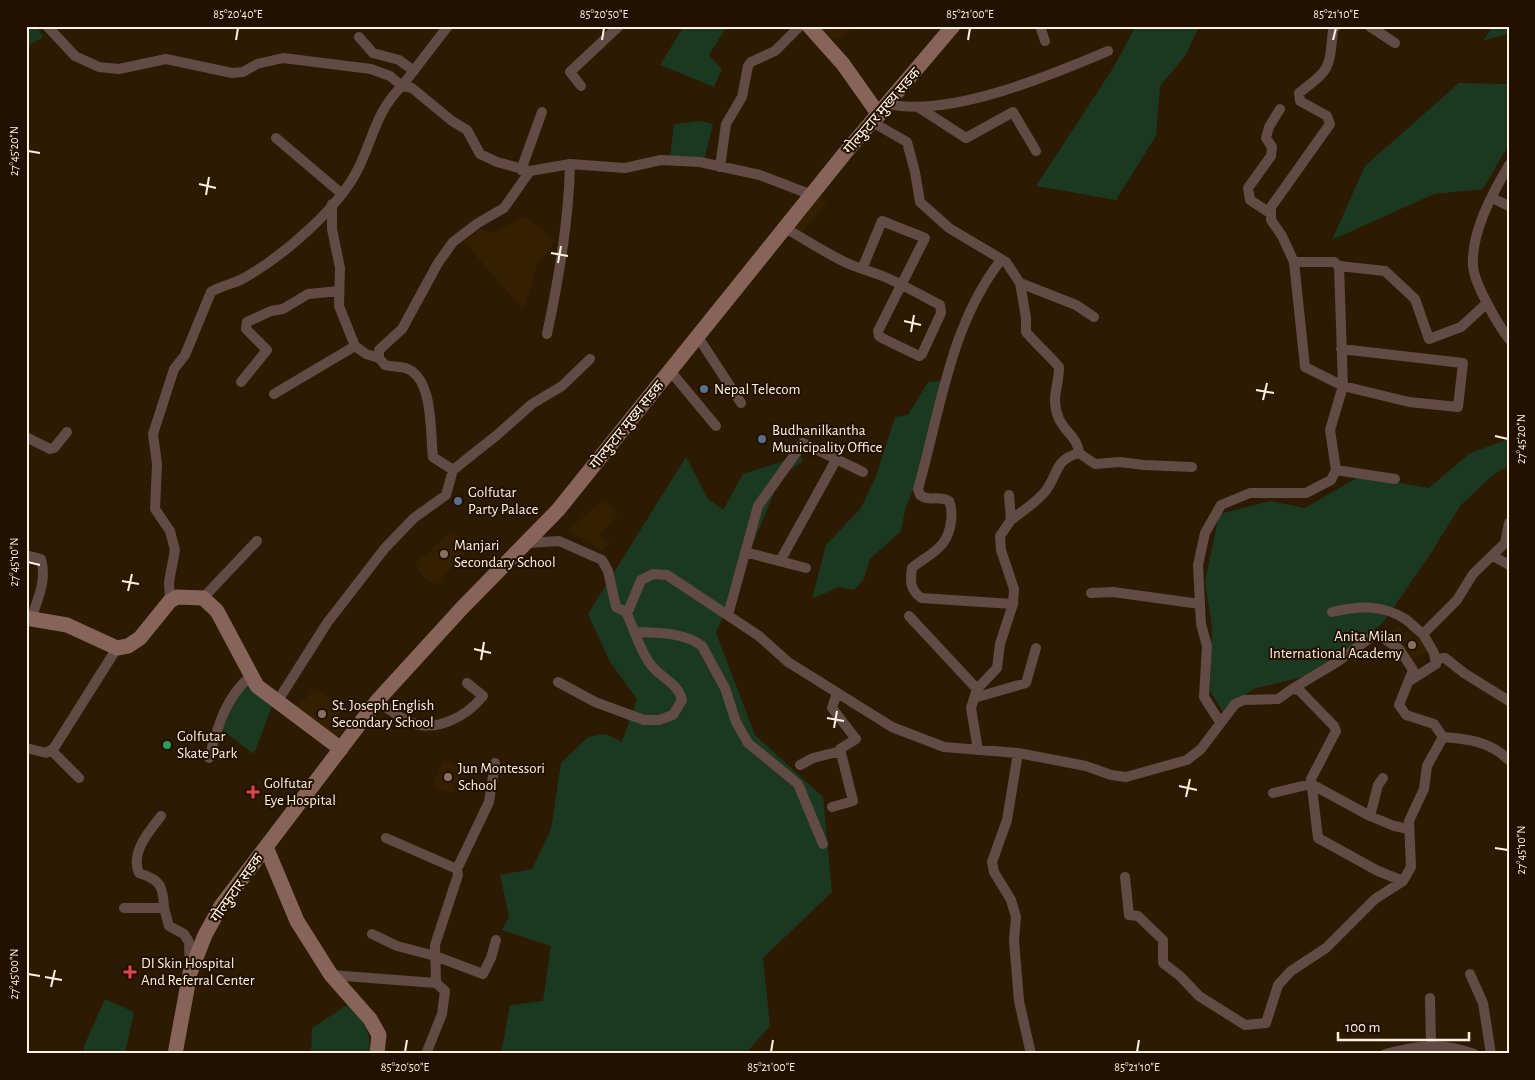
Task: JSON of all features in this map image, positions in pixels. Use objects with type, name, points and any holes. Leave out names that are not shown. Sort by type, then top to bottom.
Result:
[{"type":"main road","points":[[809,26],[843,64],[880,114]]},
{"type":"main road","name":"गोल्फुटार मुख्य सडक","points":[[290,815],[377,701],[462,608],[528,543],[558,510],[785,228],[953,26]]},
{"type":"main road","points":[[29,618],[67,625],[117,648],[128,646],[140,638],[170,602],[177,597],[203,598],[217,611],[252,676],[263,692],[341,749]]},
{"type":"main road","name":"गोल्फुटार सडक","points":[[175,1054],[190,973],[205,935],[220,906],[290,815]]},
{"type":"main road","points":[[266,847],[298,921],[331,975],[370,1019],[379,1035],[377,1054]]},
{"type":"street","points":[[47,26],[75,56],[99,66],[119,68],[166,59],[232,73],[243,72],[257,64],[283,58],[371,69],[390,76],[402,86],[412,88],[452,121],[468,130],[480,154],[497,162],[526,170],[570,164],[625,168],[661,160],[700,162],[760,175],[812,195]]},
{"type":"street","points":[[170,602],[169,582],[175,550],[170,531],[155,509],[154,501],[158,480],[153,434],[174,369],[185,355],[211,292],[244,278],[280,256],[342,194],[358,169],[373,129],[390,98],[402,86],[448,26]]},
{"type":"street","points":[[581,86],[570,72],[619,26]]},
{"type":"street","points":[[720,167],[726,124],[742,98],[748,66],[751,62],[775,51],[800,26]]},
{"type":"street","points":[[1040,26],[1045,41]]},
{"type":"street","points":[[1336,26],[1333,30],[1330,62],[1324,72],[1299,93],[1300,101],[1327,116],[1330,124],[1271,207],[1270,213],[1271,220],[1282,236],[1294,262],[1305,367],[1342,386],[1409,402],[1458,407],[1463,363],[1341,349]]},
{"type":"street","points":[[1369,26],[1395,43]]},
{"type":"street","points":[[359,37],[373,53],[399,60],[414,71]]},
{"type":"street","points":[[880,114],[990,94],[1058,72],[1108,51]]},
{"type":"street","points":[[918,107],[966,138],[1013,112],[1036,151]]},
{"type":"street","points":[[1270,213],[1250,200],[1248,188],[1271,156],[1272,146],[1266,138],[1266,133],[1280,109]]},
{"type":"street","points":[[379,358],[379,350],[402,329],[438,263],[454,242],[504,208],[526,170],[542,112]]},
{"type":"street","points":[[880,114],[906,142],[915,172],[920,202],[949,228],[1001,260],[1020,283],[1076,305],[1094,317]]},
{"type":"street","points":[[276,138],[342,194]]},
{"type":"street","points":[[547,334],[557,287],[569,194],[570,164]]},
{"type":"street","points":[[1509,165],[1478,228],[1473,267],[1487,303],[1509,339]]},
{"type":"street","points":[[1492,198],[1509,206]]},
{"type":"street","points":[[332,204],[332,229],[340,268],[339,306],[355,346],[366,354],[379,358],[385,365],[408,369],[416,375],[424,387],[429,405],[433,457],[453,470]]},
{"type":"street","points":[[785,228],[848,264],[902,286],[940,306],[941,309],[925,350],[919,356],[879,336],[878,331],[902,286],[924,238],[882,221],[862,269]]},
{"type":"street","points":[[1001,260],[986,279],[953,352],[918,489],[920,495],[925,499],[945,498],[949,501],[952,512],[951,522],[944,543],[912,568],[910,582],[913,592],[921,598],[1013,604]]},
{"type":"street","points":[[1294,262],[1334,262],[1339,266],[1385,271],[1415,299],[1429,339],[1461,327],[1487,303]]},
{"type":"street","points":[[1220,722],[1204,698],[1207,646],[1201,624],[1198,565],[1205,533],[1221,505],[1250,493],[1306,493],[1331,480],[1336,470],[1330,430],[1342,386],[1339,266]]},
{"type":"street","points":[[1020,283],[1026,318],[1026,332],[1042,352],[1051,357],[1059,367],[1054,392],[1056,410],[1060,421],[1079,444],[1079,453]]},
{"type":"street","points":[[240,382],[267,350],[246,329],[247,322],[271,311],[283,309],[308,294],[339,290]]},
{"type":"street","points":[[698,338],[741,403]]},
{"type":"street","points":[[274,394],[355,346]]},
{"type":"street","points":[[277,702],[327,623],[385,548],[414,518],[446,495],[453,470],[532,404],[562,386],[590,359]]},
{"type":"street","points":[[670,372],[716,426]]},
{"type":"street","points":[[26,437],[50,449],[54,448],[67,432]]},
{"type":"street","points":[[728,615],[760,501],[803,443],[863,472]]},
{"type":"street","points":[[1079,453],[1095,464],[1120,462],[1144,466],[1192,467]]},
{"type":"street","points":[[978,750],[971,708],[976,694],[997,668],[1000,644],[1013,604],[1014,590],[1001,550],[1000,536],[1011,520],[1046,490],[1058,466],[1064,459],[1079,453]]},
{"type":"street","points":[[780,561],[836,460]]},
{"type":"street","points":[[1336,470],[1395,479]]},
{"type":"street","points":[[1009,495],[1011,520]]},
{"type":"street","points":[[1423,634],[1456,600],[1472,574],[1504,543],[1508,526]]},
{"type":"street","points":[[203,598],[257,541]]},
{"type":"street","points":[[528,543],[559,541],[602,560],[608,571],[616,606],[626,612],[636,632],[642,654],[654,668],[680,691],[682,700],[673,715],[658,720],[644,720],[595,702],[558,682]]},
{"type":"street","points":[[746,552],[806,568]]},
{"type":"street","points":[[26,555],[41,559],[44,576],[43,587],[29,618]]},
{"type":"street","points":[[1492,556],[1509,564]]},
{"type":"street","points":[[626,612],[641,580],[646,576],[661,573],[667,575],[759,636],[788,662],[892,727],[917,738],[944,747],[1018,754],[1086,766],[1111,775],[1126,777],[1187,760],[1201,749],[1220,722],[1236,704],[1244,700],[1271,701],[1278,699],[1337,662],[1374,635],[1382,636],[1400,649],[1414,670],[1411,680],[1401,695],[1399,705],[1406,715],[1434,724],[1443,737],[1475,740],[1497,750],[1509,760]]},
{"type":"street","points":[[1091,593],[1113,592],[1200,604]]},
{"type":"street","points":[[1332,612],[1348,608],[1385,608],[1406,620],[1423,634],[1436,659],[1436,664],[1411,680]]},
{"type":"street","points":[[909,616],[976,694]]},
{"type":"street","points":[[636,632],[667,633],[697,642],[702,646],[725,688],[736,722],[748,743],[798,784],[823,844]]},
{"type":"street","points":[[26,748],[46,753],[51,750],[117,648]]},
{"type":"street","points":[[976,694],[1026,683],[1036,648]]},
{"type":"street","points":[[1436,659],[1445,658],[1464,673],[1509,701]]},
{"type":"street","points":[[209,758],[222,716],[235,694],[252,676]]},
{"type":"street","points":[[377,701],[410,722],[430,727],[451,720],[472,709],[483,696],[467,683]]},
{"type":"street","points":[[1292,689],[1299,690],[1334,726],[1336,731],[1310,784],[1319,840],[1378,872],[1403,881]]},
{"type":"street","points":[[800,766],[813,758],[840,751],[840,749],[856,739],[832,708],[837,693]]},
{"type":"street","points":[[1125,877],[1129,915],[1138,916],[1163,940],[1163,963],[1180,976],[1198,996],[1245,1025],[1266,1023],[1278,985],[1291,971],[1326,948],[1375,900],[1403,881],[1411,866],[1409,829],[1411,816],[1424,789],[1427,766],[1443,737]]},
{"type":"street","points":[[51,750],[79,778]]},
{"type":"street","points":[[832,806],[853,801],[840,751]]},
{"type":"street","points":[[1018,754],[1007,820],[992,862],[994,872],[1011,900],[1016,917],[1014,941],[1019,1001],[1031,1054]]},
{"type":"street","points":[[436,983],[435,945],[458,875],[457,869],[489,802],[495,763]]},
{"type":"street","points":[[1370,816],[1378,785],[1383,778]]},
{"type":"street","points":[[1272,793],[1310,784],[1370,816],[1394,826],[1409,829]]},
{"type":"street","points":[[161,816],[141,844],[136,868],[139,873],[153,878],[163,890],[164,908],[169,926],[184,934],[189,942],[190,973]]},
{"type":"street","points":[[386,838],[457,869]]},
{"type":"street","points":[[124,908],[164,908]]},
{"type":"street","points":[[372,934],[397,946],[435,956],[483,974],[491,958],[496,940]]},
{"type":"street","points":[[1470,974],[1483,1002],[1491,1054]]},
{"type":"street","points":[[331,975],[436,983],[445,991],[444,1005],[426,1054]]},
{"type":"street","points":[[1430,998],[1431,1045]]},
{"type":"street","points":[[1385,1054],[1431,1045],[1452,1046],[1474,1054]]},
{"type":"shaded area","points":[[820,26],[851,26],[851,30],[838,39],[827,36]]},
{"type":"shaded area","points":[[819,196],[827,203],[800,233],[792,225]]},
{"type":"shaded area","points":[[526,216],[555,241],[536,268],[525,307],[521,307],[463,241],[482,229],[492,233]]},
{"type":"shaded area","points":[[603,500],[618,514],[600,535],[610,543],[603,551],[568,530]]},
{"type":"shaded area","name":"Manjari Secondary School","points":[[448,534],[458,536],[470,549],[457,560],[436,585],[421,575],[415,564]]},
{"type":"shaded area","name":"Anita Milan International Academy","points":[[1398,625],[1404,633],[1407,631],[1415,639],[1420,636],[1428,651],[1411,661],[1388,634]]},
{"type":"shaded area","name":"St. Joseph English Secondary School","points":[[317,688],[330,698],[341,711],[338,717],[347,724],[336,740],[295,707]]},
{"type":"shaded area","name":"Jun Montessori School","points":[[443,761],[463,769],[453,794],[432,785]]},
{"type":"green space","points":[[26,26],[37,26],[43,37],[26,47]]},
{"type":"green space","points":[[684,26],[718,26],[725,29],[709,55],[722,69],[714,87],[660,65]]},
{"type":"green space","points":[[1136,26],[1199,26],[1186,55],[1160,86],[1156,136],[1116,200],[1036,186],[1113,68]]},
{"type":"green space","points":[[1493,26],[1509,26],[1509,33],[1483,41]]},
{"type":"green space","points":[[1459,83],[1509,84],[1509,144],[1483,189],[1434,194],[1332,240],[1365,166]]},
{"type":"green space","points":[[699,121],[713,124],[704,161],[670,157],[674,124]]},
{"type":"green space","points":[[941,381],[928,446],[920,458],[924,461],[905,510],[901,531],[870,559],[864,579],[854,590],[839,587],[812,599],[826,545],[861,508],[876,476],[895,417],[908,415],[928,382]]},
{"type":"green space","points":[[1509,439],[1509,465],[1492,476],[1460,506],[1431,553],[1383,623],[1311,675],[1253,689],[1223,712],[1210,691],[1212,628],[1205,582],[1219,514],[1270,501],[1305,508],[1360,476],[1429,488],[1470,453]]},
{"type":"green space","points":[[801,453],[802,462],[781,476],[716,633],[755,735],[823,797],[832,892],[763,958],[770,1026],[745,1054],[501,1054],[510,1005],[543,1001],[551,946],[502,930],[509,917],[500,875],[532,869],[551,829],[561,763],[588,737],[606,734],[622,742],[637,699],[610,662],[588,614],[686,457],[708,499],[723,510],[743,474],[787,460]]},
{"type":"green space","points":[[247,685],[272,706],[254,754],[219,728],[222,719]]},
{"type":"green space","points":[[105,999],[134,1012],[125,1054],[84,1054],[84,1046]]},
{"type":"green space","points":[[350,1003],[366,1027],[370,1046],[369,1054],[311,1054],[312,1028]]},
{"type":"place","name":"Nepal Telecom","points":[[704,389]]},
{"type":"place","name":"Budhanilkantha Municipality Office","points":[[762,439]]},
{"type":"place","name":"Golfutar Party Palace","points":[[458,501]]},
{"type":"place","name":"Manjari Secondary School","points":[[444,554]]},
{"type":"place","name":"Anita Milan International Academy","points":[[1412,645]]},
{"type":"place","name":"St. Joseph English Secondary School","points":[[322,714]]},
{"type":"place","name":"Golfutar Skate Park","points":[[167,745]]},
{"type":"place","name":"Jun Montessori School","points":[[448,777]]},
{"type":"place","name":"Golfutar Eye Hospital","points":[[253,792]]},
{"type":"place","name":"DI Skin Hospital And Referral Center","points":[[130,972]]}]
